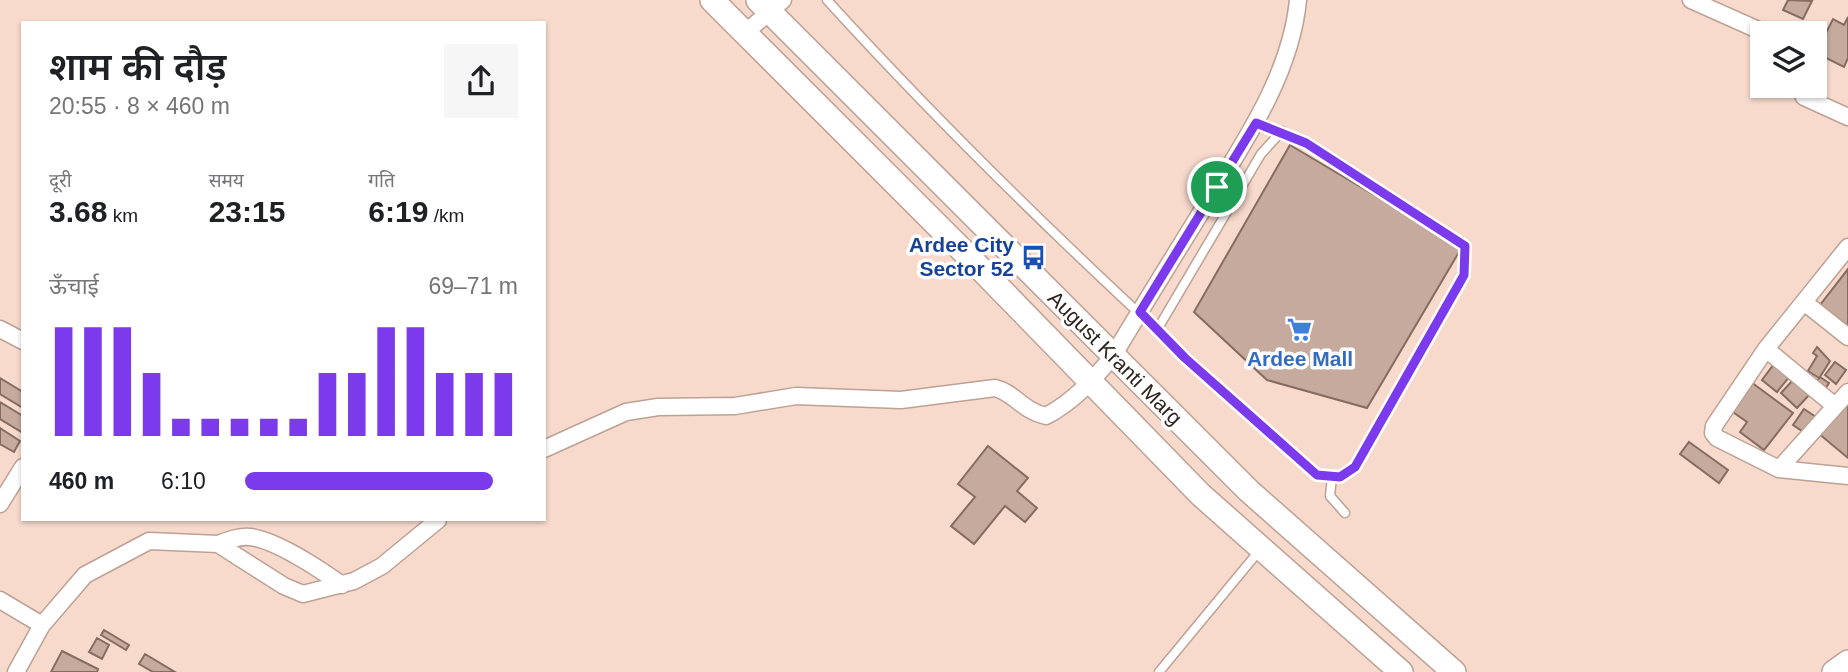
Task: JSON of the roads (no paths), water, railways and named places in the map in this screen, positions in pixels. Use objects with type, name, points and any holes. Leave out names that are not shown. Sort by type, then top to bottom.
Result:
[{"type":"main road","name":"August Kranti Marg","points":[[712,0],[970,258],[1201,495],[1401,672]]},
{"type":"main road","name":"August Kranti Marg","points":[[771,4],[1112,356],[1249,491],[1454,672]]},
{"type":"main road","points":[[1833,672],[1848,662]]},
{"type":"street","points":[[546,448],[626,412],[658,407],[735,406],[796,396],[901,400],[995,388],[1003,390],[1029,412],[1046,416],[1090,384],[1112,356],[1256,123],[1282,62],[1297,18],[1298,0]]},
{"type":"street","points":[[1691,0],[1750,26]]},
{"type":"street","points":[[745,33],[771,4]]},
{"type":"street","points":[[1806,98],[1848,117]]},
{"type":"street","points":[[1848,247],[1766,349],[1714,426],[1713,433],[1717,438],[1779,469],[1848,476]]},
{"type":"street","points":[[1804,302],[1848,337]]},
{"type":"street","points":[[0,329],[21,340]]},
{"type":"street","points":[[1766,349],[1835,406]]},
{"type":"street","points":[[1779,469],[1848,392]]},
{"type":"street","points":[[0,504],[21,470]]},
{"type":"street","points":[[218,544],[284,586],[303,594],[342,585],[382,566],[437,521]]},
{"type":"street","points":[[16,672],[42,625],[85,575],[149,541],[218,544],[236,538],[252,537],[314,565],[342,585]]},
{"type":"street","points":[[0,600],[42,625]]},
{"type":"lane","points":[[827,0],[1022,205],[1317,475],[1340,477],[1355,467],[1464,275],[1465,246],[1306,143],[1282,131],[1256,123]]},
{"type":"lane","points":[[1157,330],[1261,154],[1282,131]]},
{"type":"lane","points":[[1332,477],[1330,496],[1345,513]]},
{"type":"lane","points":[[1159,672],[1261,549]]},
{"type":"place","name":"Ardee City Sector 52","points":[[1034,257]]},
{"type":"place","name":"Ardee Mall","points":[[1300,330]]}]
